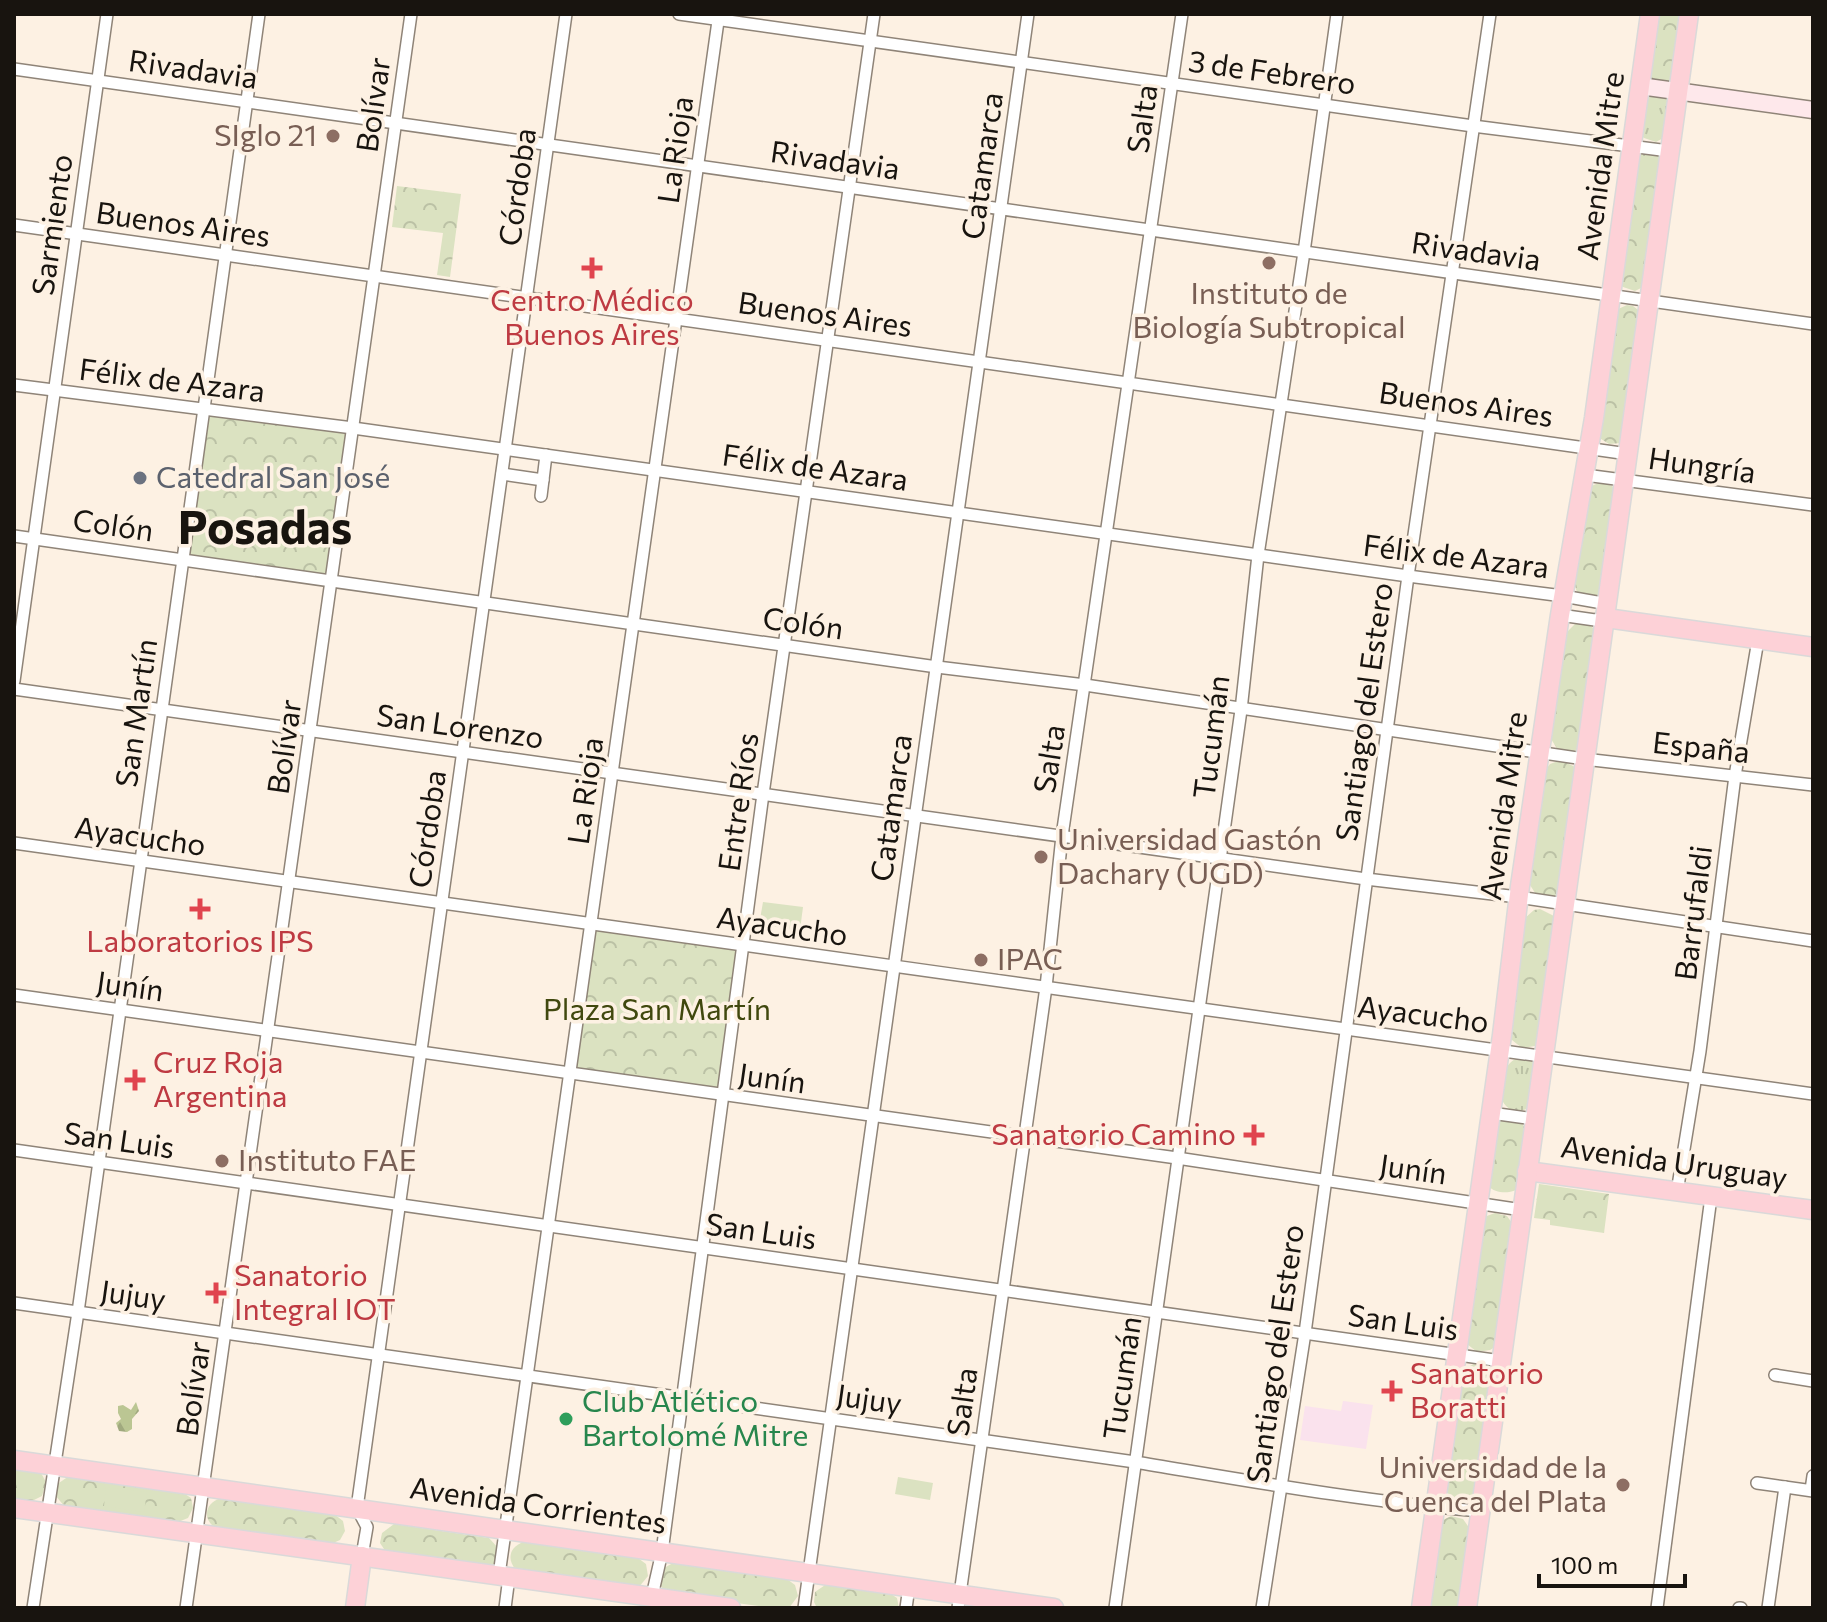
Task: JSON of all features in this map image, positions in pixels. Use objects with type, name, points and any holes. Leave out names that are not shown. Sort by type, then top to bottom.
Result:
[{"type":"main road","name":"Avenida Mitre","points":[[1421,1608],[1479,1204],[1518,897],[1563,596],[1585,475],[1650,14]]},
{"type":"main road","points":[[1467,1608],[1689,14]]},
{"type":"main road","points":[[1640,86],[1813,110]]},
{"type":"main road","points":[[1607,611],[1758,640],[1813,647]]},
{"type":"main road","name":"Avenida Uruguay","points":[[1527,1171],[1813,1210]]},
{"type":"main road","name":"Avenida Corrientes","points":[[14,1460],[909,1587],[959,1601],[1054,1608]]},
{"type":"main road","points":[[14,1508],[731,1608]]},
{"type":"main road","points":[[355,1608],[362,1556]]},
{"type":"street","name":"Sarmiento","points":[[14,681],[107,14]]},
{"type":"street","name":"San Martín","points":[[33,1608],[78,1312],[259,14]]},
{"type":"street","name":"Bolívar","points":[[186,1608],[411,14]]},
{"type":"street","name":"Córdoba","points":[[362,1556],[367,1527],[357,1508],[566,14]]},
{"type":"street","name":"3 de Febrero","points":[[679,14],[719,17],[1473,126],[1669,151]]},
{"type":"street","name":"Entre Ríos","points":[[652,1596],[662,1552],[763,794],[874,14]]},
{"type":"street","name":"Catamarca","points":[[804,1608],[1028,14]]},
{"type":"street","name":"Salta","points":[[959,1601],[1046,987],[1062,836],[1105,533],[1131,382],[1182,14]]},
{"type":"street","name":"Tucumán","points":[[1115,1608],[1241,710],[1279,403],[1304,252],[1337,14]]},
{"type":"street","name":"Santiago del Estero","points":[[1262,1608],[1305,1333],[1408,576],[1490,14]]},
{"type":"street","name":"La Rioja","points":[[505,1608],[505,1529],[719,17]]},
{"type":"street","name":"Rivadavia","points":[[14,69],[1813,324]]},
{"type":"street","name":"Buenos Aires","points":[[14,225],[1589,446],[1628,454]]},
{"type":"street","name":"Félix de Azara","points":[[14,385],[353,428],[1563,596],[1607,611]]},
{"type":"street","points":[[541,496],[546,455]]},
{"type":"street","points":[[502,474],[543,480]]},
{"type":"street","name":"Hungría","points":[[1585,475],[1813,505]]},
{"type":"street","name":"Colón","points":[[14,536],[785,646],[1085,685],[1584,759]]},
{"type":"street","points":[[1560,615],[1595,620],[1607,611]]},
{"type":"street","name":"Barrufaldi","points":[[1677,1192],[1697,1078],[1735,776],[1758,640]]},
{"type":"street","name":"San Lorenzo","points":[[14,689],[1220,859],[1518,897],[1813,941]]},
{"type":"street","name":"España","points":[[1584,759],[1813,785]]},
{"type":"street","name":"Ayacucho","points":[[14,843],[441,905],[1813,1094]]},
{"type":"street","name":"Junín","points":[[14,995],[873,1118],[1177,1158],[1522,1210]]},
{"type":"street","points":[[1491,1113],[1534,1119]]},
{"type":"street","name":"San Luis","points":[[14,1150],[1501,1361]]},
{"type":"street","points":[[1657,1608],[1711,1197]]},
{"type":"street","name":"Jujuy","points":[[14,1303],[1135,1462],[1280,1486],[1480,1511]]},
{"type":"street","points":[[1775,1375],[1813,1381]]},
{"type":"street","points":[[1757,1483],[1812,1490],[1813,1476]]},
{"type":"street","points":[[1768,1608],[1785,1487]]},
{"type":"street","points":[[906,1608],[909,1587]]},
{"type":"shaded area","points":[[1343,1401],[1373,1405],[1366,1449],[1300,1440],[1305,1406],[1341,1411]]},
{"type":"green space","points":[[1659,14],[1676,14],[1680,17],[1671,82],[1665,83],[1649,78],[1655,17]]},
{"type":"green space","points":[[1649,95],[1666,97],[1670,102],[1667,136],[1656,142],[1639,134],[1643,98]]},
{"type":"green space","points":[[1641,153],[1659,155],[1663,159],[1647,285],[1635,291],[1619,283],[1636,156]]},
{"type":"green space","points":[[397,186],[461,194],[450,277],[437,275],[443,233],[392,227]]},
{"type":"green space","points":[[1627,305],[1642,313],[1621,443],[1609,444],[1598,437],[1616,310]]},
{"type":"green space","points":[[205,409],[353,428],[332,581],[184,559]]},
{"type":"green space","points":[[1601,482],[1616,490],[1599,598],[1578,595],[1573,580],[1589,487]]},
{"type":"green space","points":[[1581,623],[1597,631],[1581,747],[1570,753],[1558,750],[1551,739],[1567,632],[1575,624]]},
{"type":"green space","points":[[1561,760],[1577,768],[1560,894],[1555,897],[1537,896],[1530,885],[1546,769]]},
{"type":"green space","points":[[763,902],[803,907],[800,930],[759,925]]},
{"type":"green space","points":[[1540,909],[1556,917],[1539,1043],[1522,1048],[1509,1035],[1525,918]]},
{"type":"green space","name":"Plaza San Martín","points":[[593,927],[741,949],[720,1093],[573,1072]]},
{"type":"green space","points":[[1521,1057],[1532,1060],[1536,1065],[1531,1106],[1518,1111],[1510,1109],[1501,1098],[1507,1068]]},
{"type":"green space","points":[[1503,1119],[1521,1122],[1527,1131],[1516,1190],[1505,1192],[1488,1186],[1498,1123]]},
{"type":"green space","points":[[1539,1184],[1609,1194],[1604,1233],[1550,1225],[1550,1220],[1534,1218]]},
{"type":"green space","points":[[1495,1213],[1507,1216],[1514,1226],[1495,1347],[1477,1352],[1467,1344],[1484,1217]]},
{"type":"green space","points":[[1474,1364],[1486,1368],[1493,1378],[1473,1498],[1460,1503],[1452,1501],[1443,1490],[1463,1369]]},
{"type":"green space","points":[[136,1402],[139,1411],[132,1419],[132,1429],[119,1431],[116,1423],[121,1419],[118,1406],[123,1405],[131,1410]]},
{"type":"green space","points":[[14,1467],[41,1473],[46,1482],[42,1496],[32,1501],[14,1498]]},
{"type":"green space","points":[[69,1476],[182,1492],[191,1498],[193,1508],[188,1518],[178,1522],[65,1507],[55,1495],[56,1485]]},
{"type":"green space","points":[[898,1477],[933,1483],[930,1500],[895,1494]]},
{"type":"green space","points":[[106,1487],[147,1492],[144,1512],[104,1506]]},
{"type":"green space","points":[[221,1498],[334,1514],[343,1521],[345,1531],[340,1540],[331,1544],[217,1529],[209,1521],[207,1512],[215,1500]]},
{"type":"green space","points":[[1451,1516],[1463,1519],[1470,1529],[1459,1608],[1426,1608],[1441,1521]]},
{"type":"green space","points":[[394,1524],[489,1538],[499,1549],[498,1560],[490,1567],[386,1552],[380,1543],[382,1533]]},
{"type":"green space","points":[[524,1542],[638,1558],[646,1564],[648,1576],[639,1587],[516,1570],[511,1562],[511,1553]]},
{"type":"green space","points":[[673,1563],[787,1579],[795,1585],[798,1596],[789,1608],[773,1608],[670,1594],[659,1582],[664,1568]]},
{"type":"green space","points":[[828,1583],[888,1592],[897,1598],[899,1608],[817,1608],[815,1592]]},
{"type":"place","name":"SIglo 21","points":[[333,136]]},
{"type":"place","name":"Instituto de Biología Subtropical","points":[[1269,263]]},
{"type":"place","name":"Centro Médico Buenos Aires","points":[[592,268]]},
{"type":"place","name":"Catedral San José","points":[[140,478]]},
{"type":"place","name":"Universidad Gastón Dachary (UGD)","points":[[1041,857]]},
{"type":"place","name":"Laboratorios IPS","points":[[200,909]]},
{"type":"place","name":"IPAC","points":[[981,960]]},
{"type":"place","name":"Cruz Roja Argentina","points":[[135,1080]]},
{"type":"place","name":"Sanatorio Camino","points":[[1254,1135]]},
{"type":"place","name":"Instituto FAE","points":[[222,1161]]},
{"type":"place","name":"Sanatorio Integral IOT","points":[[216,1293]]},
{"type":"place","name":"Sanatorio Boratti","points":[[1392,1391]]},
{"type":"place","name":"Club Atlético Bartolomé Mitre","points":[[566,1419]]},
{"type":"place","name":"Universidad de la Cuenca del Plata","points":[[1623,1485]]},
{"type":"district","name":"Posadas","points":[[265,528]]}]
